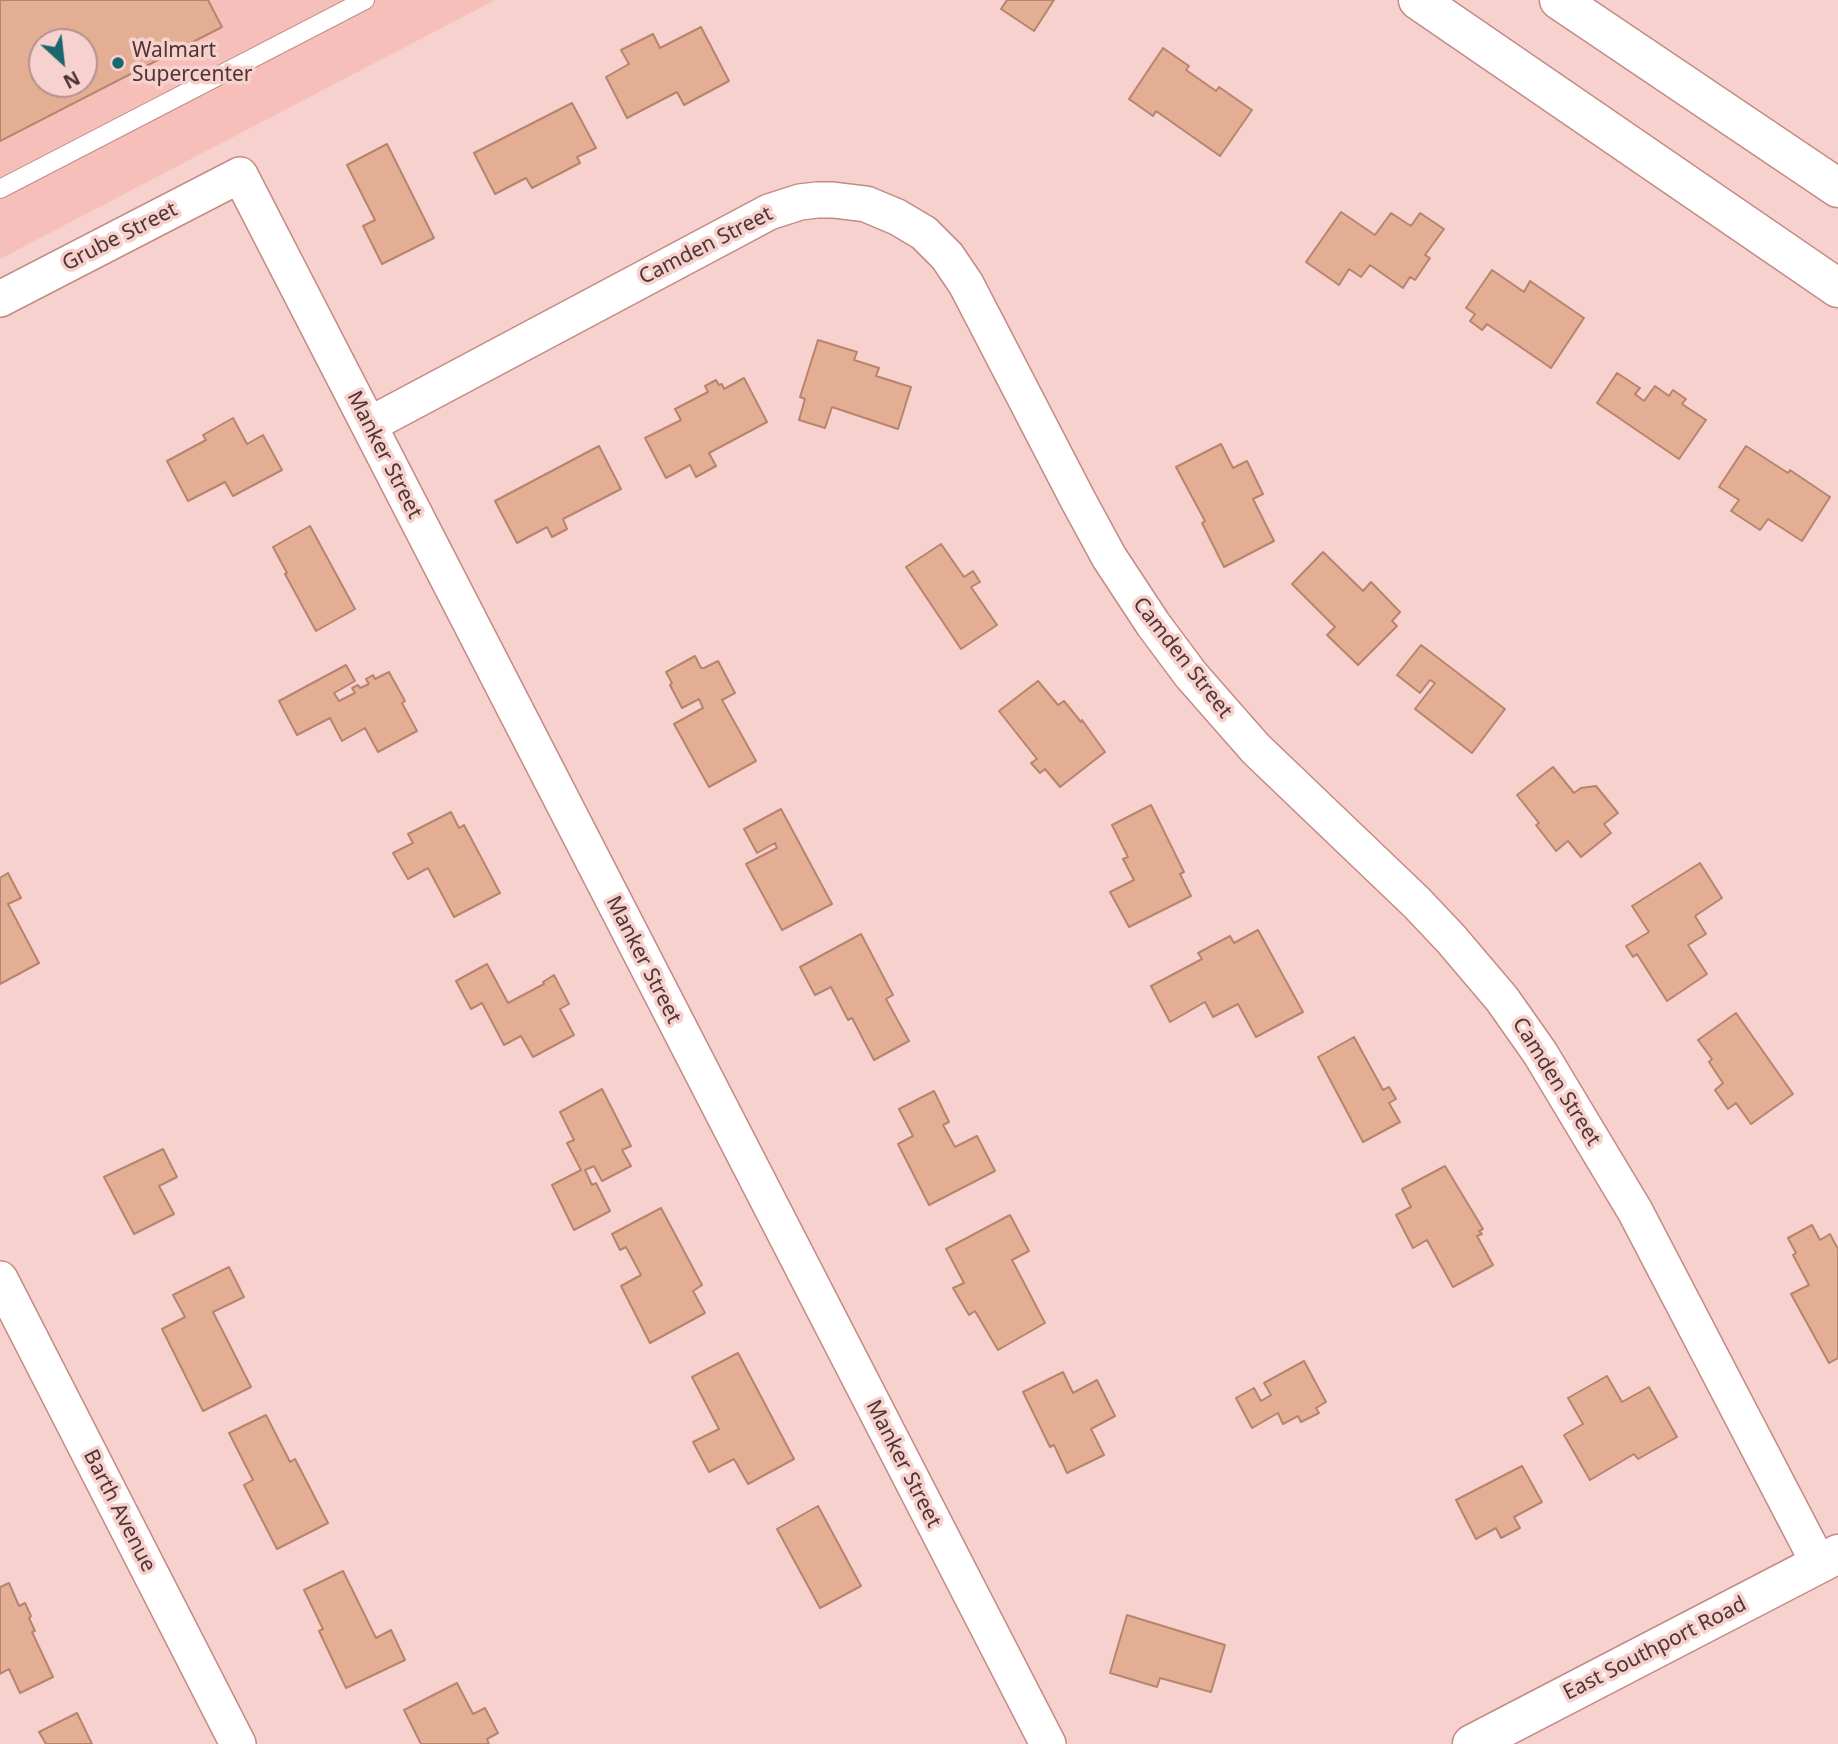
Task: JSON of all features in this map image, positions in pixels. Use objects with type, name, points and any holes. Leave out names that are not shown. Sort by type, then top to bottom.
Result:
[{"type":"main road","points":[[1418,0],[1838,288]]},
{"type":"main road","points":[[1559,0],[1838,188]]},
{"type":"main road","name":"East Southport Road","points":[[1472,1744],[1828,1559]]},
{"type":"street","name":"Grube Street","points":[[0,299],[240,175]]},
{"type":"street","name":"Manker Street","points":[[240,175],[1048,1744]]},
{"type":"street","name":"Camden Street","points":[[369,425],[769,212],[800,202],[817,200],[866,204],[897,217],[924,233],[947,256],[966,284],[1109,557],[1191,675],[1256,749],[1451,939],[1502,999],[1540,1053],[1635,1211],[1828,1559]]},
{"type":"street","name":"Barth Avenue","points":[[0,1279],[238,1744]]},
{"type":"lane","points":[[0,189],[339,6],[365,0]]},
{"type":"shaded area","points":[[0,0],[495,0],[0,259]]},
{"type":"building","name":"Walmart Supercenter","points":[[0,0],[208,0],[222,27],[98,91],[98,28],[28,28],[28,98],[84,98],[0,141]]},
{"type":"building","points":[[1007,0],[1054,0],[1034,31],[1001,9]]},
{"type":"building","points":[[701,27],[729,81],[684,105],[677,92],[627,118],[606,77],[629,64],[621,50],[653,34],[660,48]]},
{"type":"building","points":[[1163,48],[1189,66],[1186,70],[1216,91],[1219,87],[1252,110],[1220,156],[1156,111],[1153,116],[1129,99]]},
{"type":"building","points":[[572,103],[596,148],[577,157],[580,163],[532,188],[526,178],[495,194],[474,153]]},
{"type":"building","points":[[387,144],[434,238],[382,264],[363,226],[375,220],[347,165]]},
{"type":"building","points":[[1341,212],[1375,235],[1391,213],[1411,226],[1420,213],[1444,229],[1425,255],[1430,258],[1415,280],[1410,277],[1403,288],[1370,265],[1361,277],[1349,269],[1339,285],[1306,262]]},
{"type":"building","points":[[1492,270],[1524,292],[1530,281],[1584,318],[1551,368],[1487,324],[1482,330],[1470,321],[1475,314],[1466,308]]},
{"type":"building","points":[[818,340],[857,352],[854,360],[879,368],[876,376],[911,387],[898,429],[832,407],[825,428],[799,420],[805,399],[800,397]]},
{"type":"building","points":[[1617,373],[1640,388],[1635,394],[1644,401],[1655,386],[1669,396],[1673,390],[1686,399],[1682,404],[1706,420],[1679,459],[1597,403]]},
{"type":"building","points":[[744,378],[767,422],[709,453],[716,466],[696,477],[690,465],[666,478],[645,438],[681,420],[675,409],[708,392],[705,386],[716,380],[724,389]]},
{"type":"building","points":[[233,418],[247,444],[263,435],[282,470],[233,496],[225,482],[188,501],[167,461],[206,440],[203,435]]},
{"type":"building","points":[[1221,444],[1233,468],[1247,461],[1263,494],[1253,499],[1274,541],[1224,567],[1202,523],[1205,521],[1176,467]]},
{"type":"building","points":[[599,446],[621,489],[563,519],[567,529],[552,537],[547,527],[517,543],[495,501]]},
{"type":"building","points":[[1746,446],[1788,473],[1790,470],[1830,497],[1802,541],[1768,519],[1760,530],[1731,511],[1739,500],[1719,487]]},
{"type":"building","points":[[310,526],[355,609],[316,631],[273,547]]},
{"type":"building","points":[[941,544],[964,577],[973,571],[980,582],[971,587],[997,625],[961,649],[906,567]]},
{"type":"building","points":[[1323,552],[1363,591],[1371,582],[1400,612],[1392,621],[1397,626],[1358,665],[1327,635],[1335,627],[1292,584]]},
{"type":"building","points":[[1421,645],[1505,709],[1472,753],[1415,709],[1435,683],[1430,680],[1420,693],[1397,675]]},
{"type":"building","points":[[695,656],[701,668],[718,661],[735,693],[722,700],[756,761],[709,787],[674,724],[703,708],[699,699],[682,708],[666,672]]},
{"type":"building","points":[[346,665],[355,681],[334,693],[339,701],[355,693],[352,688],[369,684],[366,679],[373,675],[375,679],[389,672],[417,731],[378,752],[365,728],[342,741],[330,718],[297,735],[279,701]]},
{"type":"building","points":[[1038,681],[1058,705],[1064,701],[1081,722],[1082,720],[1105,752],[1060,787],[1045,769],[1040,773],[1031,763],[1037,759],[999,711]]},
{"type":"building","points":[[1553,767],[1574,793],[1581,788],[1596,786],[1618,813],[1604,824],[1611,833],[1581,857],[1568,841],[1556,851],[1517,795]]},
{"type":"building","points":[[1151,805],[1184,872],[1180,874],[1191,896],[1129,927],[1110,892],[1134,880],[1123,859],[1128,857],[1112,825]]},
{"type":"building","points":[[781,809],[832,904],[782,930],[746,864],[777,848],[775,843],[757,853],[744,829]]},
{"type":"building","points":[[451,812],[459,828],[464,825],[500,893],[454,917],[428,868],[408,879],[393,853],[413,843],[408,834]]},
{"type":"building","points":[[1700,863],[1722,898],[1695,916],[1706,934],[1688,945],[1707,974],[1667,1001],[1637,954],[1633,957],[1626,946],[1649,932],[1632,906]]},
{"type":"building","points":[[8,873],[21,898],[8,904],[39,963],[0,984],[0,878]]},
{"type":"building","points":[[1258,930],[1303,1012],[1256,1037],[1238,1004],[1213,1017],[1205,1002],[1170,1022],[1151,986],[1202,959],[1198,953],[1230,936],[1234,943]]},
{"type":"building","points":[[861,934],[893,995],[886,999],[909,1041],[874,1060],[852,1018],[848,1020],[831,987],[815,995],[800,967]]},
{"type":"building","points":[[487,964],[508,1003],[544,984],[543,982],[554,975],[569,1004],[560,1009],[574,1035],[533,1057],[521,1036],[504,1045],[482,1003],[471,1009],[456,981]]},
{"type":"building","points":[[1736,1013],[1793,1094],[1751,1124],[1736,1103],[1728,1109],[1715,1090],[1723,1083],[1709,1062],[1712,1059],[1698,1040]]},
{"type":"building","points":[[1354,1037],[1383,1090],[1389,1087],[1396,1099],[1389,1103],[1400,1122],[1363,1142],[1318,1057]]},
{"type":"building","points":[[602,1089],[631,1146],[622,1150],[631,1166],[602,1181],[594,1166],[585,1170],[592,1185],[596,1183],[610,1211],[574,1230],[552,1185],[581,1170],[567,1143],[574,1140],[560,1112]]},
{"type":"building","points":[[934,1091],[949,1122],[943,1125],[955,1147],[977,1136],[995,1171],[929,1205],[898,1144],[913,1136],[899,1109]]},
{"type":"building","points":[[163,1149],[177,1177],[159,1186],[174,1214],[134,1234],[104,1177]]},
{"type":"building","points":[[1445,1166],[1483,1229],[1479,1231],[1482,1234],[1477,1236],[1493,1265],[1453,1287],[1427,1240],[1413,1248],[1396,1215],[1411,1207],[1402,1189]]},
{"type":"building","points":[[661,1208],[702,1285],[693,1291],[705,1313],[650,1343],[621,1286],[641,1275],[626,1247],[620,1250],[612,1234]]},
{"type":"building","points":[[1010,1215],[1029,1251],[1012,1260],[1045,1323],[998,1350],[975,1311],[969,1315],[953,1288],[964,1283],[946,1249]]},
{"type":"building","points":[[1812,1225],[1820,1240],[1830,1234],[1838,1249],[1838,1358],[1829,1363],[1791,1294],[1809,1285],[1793,1255],[1796,1253],[1788,1238]]},
{"type":"building","points":[[229,1267],[244,1297],[213,1312],[251,1387],[203,1411],[162,1329],[185,1317],[173,1295]]},
{"type":"building","points":[[738,1353],[794,1459],[748,1484],[734,1459],[709,1472],[693,1442],[719,1429],[692,1377]]},
{"type":"building","points":[[1304,1361],[1326,1402],[1316,1408],[1319,1413],[1301,1422],[1298,1416],[1283,1424],[1278,1413],[1252,1428],[1236,1398],[1254,1388],[1261,1401],[1271,1395],[1264,1383]]},
{"type":"building","points":[[1063,1372],[1073,1393],[1097,1380],[1115,1416],[1091,1429],[1104,1455],[1067,1473],[1054,1445],[1050,1447],[1023,1392]]},
{"type":"building","points":[[1607,1376],[1622,1402],[1649,1387],[1677,1437],[1638,1459],[1634,1454],[1590,1480],[1564,1435],[1583,1424],[1568,1398]]},
{"type":"building","points":[[266,1415],[290,1462],[295,1459],[328,1523],[277,1549],[244,1485],[253,1480],[229,1433]]},
{"type":"building","points":[[1522,1466],[1542,1502],[1514,1517],[1520,1528],[1501,1538],[1496,1528],[1476,1539],[1456,1500]]},
{"type":"building","points":[[818,1506],[861,1586],[820,1608],[777,1529]]},
{"type":"building","points":[[343,1571],[376,1638],[391,1630],[405,1660],[346,1688],[319,1631],[323,1629],[304,1590]]},
{"type":"building","points":[[9,1583],[19,1606],[25,1603],[35,1631],[32,1632],[53,1677],[20,1693],[9,1669],[0,1674],[0,1587]]},
{"type":"building","points":[[1127,1615],[1225,1645],[1211,1692],[1160,1678],[1157,1687],[1110,1673]]},
{"type":"building","points":[[457,1683],[473,1714],[485,1708],[498,1733],[487,1739],[489,1744],[421,1744],[404,1710]]},
{"type":"building","points":[[77,1713],[92,1744],[46,1744],[39,1732]]},
{"type":"place","name":"Walmart Supercenter","points":[[118,63]]}]
